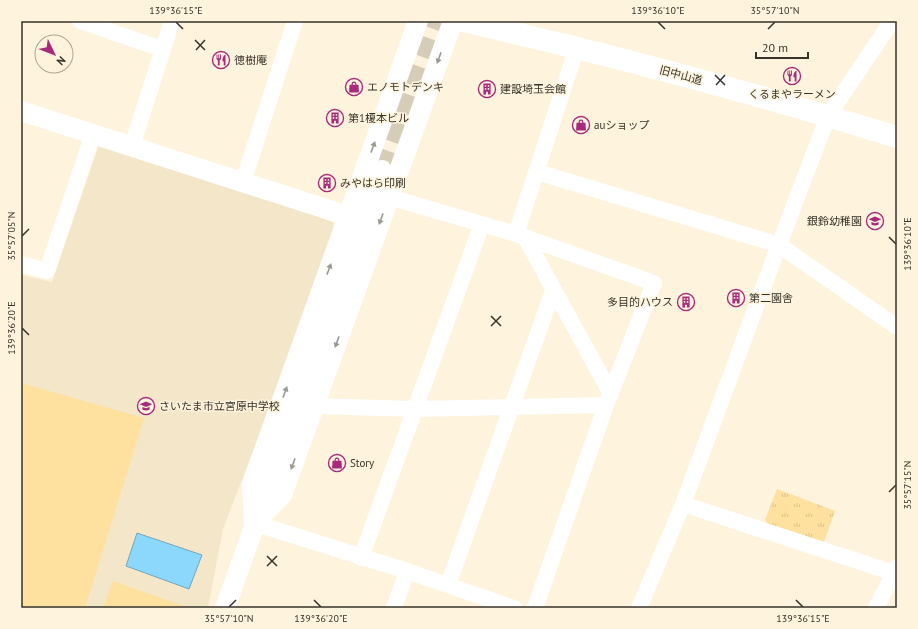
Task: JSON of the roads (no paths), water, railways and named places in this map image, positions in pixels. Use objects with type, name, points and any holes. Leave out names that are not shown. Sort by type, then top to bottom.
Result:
[{"type":"main road","name":"旧中山道","points":[[463,21],[577,47],[828,116],[897,137]]},
{"type":"street","points":[[80,21],[162,49]]},
{"type":"street","points":[[132,146],[172,21]]},
{"type":"street","points":[[243,182],[295,21]]},
{"type":"street","points":[[254,523],[252,484],[418,21]]},
{"type":"street","points":[[254,523],[282,495],[453,21]]},
{"type":"street","points":[[639,608],[683,504],[828,116],[892,21]]},
{"type":"street","points":[[577,47],[537,172],[521,236],[554,291],[608,400]]},
{"type":"street","points":[[388,105],[406,107],[418,116]]},
{"type":"street","points":[[21,111],[348,216]]},
{"type":"street","points":[[21,264],[47,271],[93,134]]},
{"type":"street","points":[[225,608],[254,523],[382,170]]},
{"type":"street","points":[[537,172],[779,245],[897,327]]},
{"type":"street","points":[[389,196],[521,236],[654,283],[608,400],[535,608]]},
{"type":"street","points":[[361,558],[482,224]]},
{"type":"street","points":[[448,585],[554,291]]},
{"type":"street","points":[[314,406],[415,409],[512,407],[608,400]]},
{"type":"street","points":[[683,504],[895,570],[876,608]]},
{"type":"street","points":[[254,523],[361,558],[407,571],[514,608]]},
{"type":"street","points":[[394,608],[407,571]]},
{"type":"water","points":[[137,533],[202,555],[189,589],[126,566]]},
{"type":"tunnel","points":[[382,170],[435,21]]},
{"type":"place","name":"徳樹庵","points":[[221,60]]},
{"type":"place","name":"くるまやラーメン","points":[[792,76]]},
{"type":"place","name":"エノモトデンキ","points":[[354,87]]},
{"type":"place","name":"建設埼玉会館","points":[[487,89]]},
{"type":"place","name":"第1榎本ビル","points":[[335,118]]},
{"type":"place","name":"auショップ","points":[[581,125]]},
{"type":"place","name":"みやはら印刷","points":[[327,183]]},
{"type":"place","name":"銀鈴幼稚園","points":[[875,221]]},
{"type":"place","name":"第二園舎","points":[[736,298]]},
{"type":"place","name":"多目的ハウス","points":[[686,302]]},
{"type":"place","name":"さいたま市立宮原中学校","points":[[146,406]]},
{"type":"place","name":"Story","points":[[337,463]]}]
